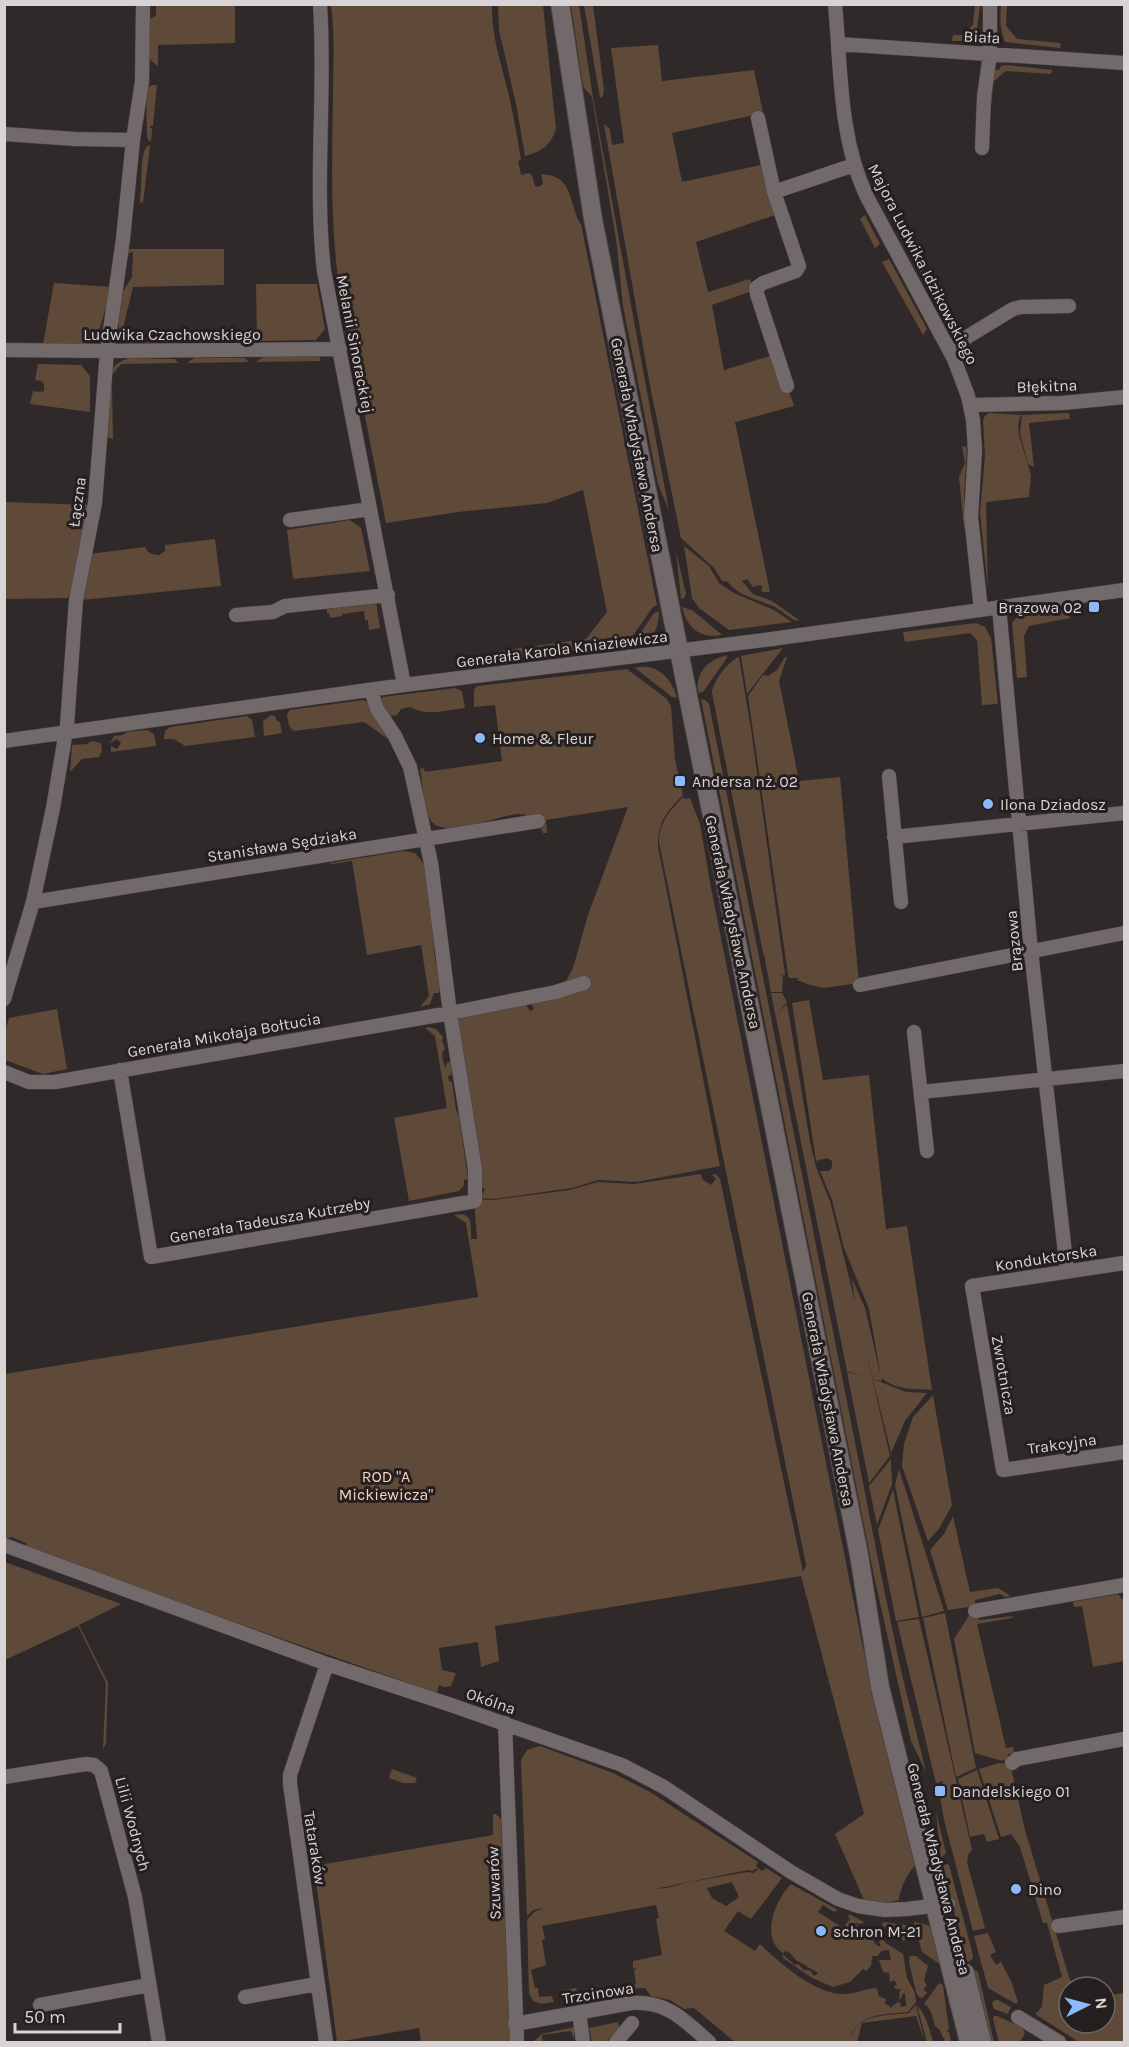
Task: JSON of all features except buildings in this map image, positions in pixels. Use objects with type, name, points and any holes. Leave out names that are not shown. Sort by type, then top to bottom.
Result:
[{"type":"main road","name":"Generała Władysława Andersa","points":[[560,4],[593,219],[859,1556],[880,1687],[982,2043]]},
{"type":"main road","name":"Generała Władysława Andersa","points":[[941,1905],[969,2043]]},
{"type":"street","name":"Łączna","points":[[4,999],[33,902],[65,734],[76,600],[95,503],[108,351],[142,81],[143,4]]},
{"type":"street","name":"Melanii Sinorackiej","points":[[320,4],[322,67],[320,235],[324,271],[404,685]]},
{"type":"street","name":"Majora Ludwika Idzikowskiego","points":[[834,4],[846,127],[854,165],[867,197],[949,348],[971,405],[975,450],[971,517],[981,610]]},
{"type":"street","points":[[982,148],[984,97],[990,54],[990,4]]},
{"type":"street","name":"Biała","points":[[838,44],[1125,63]]},
{"type":"street","points":[[758,118],[774,192],[799,266],[796,271],[763,283],[756,288],[787,387]]},
{"type":"street","points":[[4,134],[133,140]]},
{"type":"street","points":[[774,192],[854,165]]},
{"type":"street","points":[[949,348],[1013,309],[1069,306]]},
{"type":"street","name":"Ludwika Czachowskiego","points":[[4,350],[340,349]]},
{"type":"street","name":"Błękitna","points":[[971,405],[1063,403],[1125,398]]},
{"type":"street","points":[[290,520],[370,509]]},
{"type":"street","name":"Generała Karola Kniaziewicza","points":[[4,741],[404,685],[679,651],[1125,590]]},
{"type":"street","points":[[236,615],[273,612],[285,606],[387,595]]},
{"type":"street","name":"Brązowa","points":[[999,607],[1031,951],[1067,1271]]},
{"type":"street","points":[[371,690],[377,709],[407,759],[431,862],[450,1013]]},
{"type":"street","points":[[889,776],[901,903]]},
{"type":"street","points":[[894,837],[1125,813]]},
{"type":"street","name":"Stanisława Sędziaka","points":[[33,902],[538,821]]},
{"type":"street","points":[[860,985],[1125,933]]},
{"type":"street","name":"Generała Mikołaja Bołtucia","points":[[4,1072],[29,1082],[46,1083],[450,1013],[556,992],[584,983]]},
{"type":"street","name":"Generała Tadeusza Kutrzeby","points":[[120,1070],[152,1257],[475,1201],[476,1169],[450,1013]]},
{"type":"street","points":[[914,1032],[927,1151]]},
{"type":"street","points":[[921,1092],[1125,1071]]},
{"type":"street","name":"Konduktorska","points":[[972,1286],[1125,1263]]},
{"type":"street","name":"Zwrotnicza","points":[[972,1286],[1004,1470]]},
{"type":"street","name":"Trakcyjna","points":[[1004,1470],[1125,1452]]},
{"type":"street","name":"Okólna","points":[[4,1545],[327,1664],[604,1758],[649,1779],[833,1897],[885,1910],[941,1905]]},
{"type":"street","points":[[975,1611],[1125,1585]]},
{"type":"street","name":"Tataraków","points":[[326,2043],[290,1775],[327,1664]]},
{"type":"street","name":"Szuwarów","points":[[505,1723],[517,2043]]},
{"type":"street","points":[[1012,1762],[1017,1759],[1125,1739]]},
{"type":"street","name":"Lilii Wodnych","points":[[4,1777],[86,1764],[100,1769],[104,1776],[135,1897],[159,2043]]},
{"type":"street","points":[[1058,1926],[1125,1917]]},
{"type":"street","points":[[245,1997],[317,1984]]},
{"type":"street","points":[[40,2005],[149,1985]]},
{"type":"street","name":"Trzcinowa","points":[[515,2024],[631,2003],[660,2006],[676,2013],[710,2043]]},
{"type":"street","points":[[579,2012],[583,2043]]},
{"type":"street","points":[[1018,2017],[1059,2043]]},
{"type":"street","points":[[616,2043],[632,2023]]},
{"type":"green space","points":[[156,5],[235,5],[235,43],[158,45],[158,66],[149,59],[146,29],[149,19],[156,16]]},
{"type":"green space","points":[[331,5],[492,5],[498,55],[508,92],[521,160],[518,161],[521,175],[529,173],[532,175],[535,186],[539,187],[543,184],[541,174],[560,180],[569,192],[581,224],[657,605],[653,607],[625,644],[501,661],[499,651],[586,639],[607,612],[583,490],[547,503],[458,512],[386,523],[336,262],[332,191],[334,51]]},
{"type":"green space","points":[[498,5],[543,5],[556,129],[545,147],[525,156],[499,30]]},
{"type":"green space","points":[[571,5],[579,5],[593,98],[669,511],[658,484],[623,306],[616,239],[592,97],[584,88],[582,81]]},
{"type":"green space","points":[[584,5],[593,5],[604,89],[603,96],[600,98]]},
{"type":"green space","points":[[975,5],[980,5],[976,38],[970,41],[952,41],[953,35],[961,35],[973,25]]},
{"type":"green space","points":[[1001,5],[1007,5],[1006,26],[1017,39],[1061,43],[1060,48],[1005,42],[1001,24]]},
{"type":"green space","points":[[658,45],[662,81],[754,70],[763,113],[672,133],[682,182],[761,165],[775,215],[696,242],[708,292],[750,279],[751,283],[748,286],[749,292],[712,305],[724,370],[770,356],[783,393],[789,391],[794,406],[735,422],[770,592],[763,592],[761,590],[763,587],[760,585],[753,587],[747,579],[742,581],[753,594],[772,601],[799,620],[795,621],[775,607],[743,594],[728,582],[722,581],[714,568],[681,538],[650,386],[604,124],[610,129],[612,145],[624,143],[611,48]]},
{"type":"green space","points":[[1001,66],[1052,70],[1051,74],[1006,71],[993,82],[992,103],[988,102],[992,70],[999,70]]},
{"type":"green space","points":[[157,85],[153,126],[150,126],[152,128],[151,141],[149,141],[146,89]]},
{"type":"green space","points":[[147,146],[150,146],[143,203],[140,202],[142,163]]},
{"type":"green space","points":[[865,215],[880,244],[875,248],[860,219]]},
{"type":"green space","points":[[127,249],[224,249],[224,285],[133,287],[123,328],[135,343],[176,342],[172,346],[128,345],[121,337],[118,323],[122,293],[132,277],[133,252],[129,253],[126,266],[124,262]]},
{"type":"green space","points":[[889,259],[927,329],[923,335],[882,262]]},
{"type":"green space","points":[[919,261],[948,316],[944,315],[916,265]]},
{"type":"green space","points":[[54,283],[112,287],[98,334],[86,345],[43,344]]},
{"type":"green space","points":[[256,284],[317,284],[325,329],[316,340],[257,341]]},
{"type":"green space","points":[[319,356],[321,361],[255,362],[264,357]]},
{"type":"green space","points":[[129,358],[175,359],[178,363],[121,364],[112,375],[115,366]]},
{"type":"green space","points":[[194,358],[244,358],[249,362],[187,363]]},
{"type":"green space","points":[[38,364],[81,365],[90,376],[90,412],[30,404],[33,391],[44,391],[44,384],[35,380]]},
{"type":"green space","points":[[112,385],[113,439],[107,437],[105,433],[108,390]]},
{"type":"green space","points":[[989,413],[1021,415],[1018,424],[1019,435],[1031,475],[1029,497],[986,502],[988,589],[980,513],[985,456],[983,420]]},
{"type":"green space","points":[[1069,413],[1070,419],[1029,423],[1034,467],[1028,464],[1020,433],[1022,415]]},
{"type":"green space","points":[[962,446],[967,447],[964,497],[966,527],[964,528],[959,477],[965,463]]},
{"type":"green space","points":[[5,502],[89,505],[76,578],[68,598],[5,599]]},
{"type":"green space","points":[[350,520],[361,528],[370,571],[293,579],[287,530]]},
{"type":"green space","points":[[215,539],[221,586],[82,600],[89,554],[145,547],[152,554],[159,555],[165,551],[165,545]]},
{"type":"green space","points":[[684,546],[709,566],[719,583],[734,593],[774,610],[792,622],[729,630],[699,608],[692,598]]},
{"type":"green space","points":[[676,551],[686,594],[681,599]]},
{"type":"green space","points":[[376,602],[380,628],[369,630],[364,611],[330,618],[327,613],[327,608]]},
{"type":"green space","points":[[682,607],[692,610],[722,635],[707,635],[696,630],[687,621]]},
{"type":"green space","points":[[1069,609],[1070,618],[1029,626],[1024,636],[1027,677],[1017,678],[1012,623],[1017,617]]},
{"type":"green space","points":[[659,611],[659,618],[652,636],[643,644],[630,648],[654,613]]},
{"type":"green space","points":[[976,623],[985,627],[991,638],[998,704],[982,705],[977,640],[970,633],[905,642],[903,632]]},
{"type":"green space","points":[[783,648],[747,694],[741,656]]},
{"type":"green space","points":[[727,655],[703,692],[698,693],[699,679],[704,668],[714,660]]},
{"type":"green space","points":[[739,657],[785,974],[784,976],[779,973],[783,977],[782,992],[771,992],[712,693],[722,672]]},
{"type":"green space","points":[[787,657],[779,681],[799,781],[840,777],[859,983],[824,988],[797,980],[799,978],[789,978],[788,975],[748,696],[763,675],[768,676],[777,670]]},
{"type":"green space","points":[[650,667],[662,673],[671,684],[677,698],[672,697],[635,668]]},
{"type":"green space","points":[[627,669],[667,699],[671,706],[675,759],[683,795],[661,824],[658,846],[720,1166],[637,1182],[598,1180],[572,1188],[493,1199],[480,1198],[480,1192],[483,1193],[485,1189],[479,1186],[457,1022],[460,1015],[523,1000],[530,1011],[534,1009],[529,998],[566,981],[573,968],[588,915],[628,807],[546,820],[547,833],[543,833],[536,819],[521,814],[458,828],[446,828],[436,825],[430,819],[420,769],[424,768],[425,772],[502,761],[495,705],[474,707],[474,690],[477,686]]},
{"type":"green space","points":[[455,688],[462,691],[465,708],[423,712],[410,707],[401,709],[397,715],[391,716],[383,706],[382,697]]},
{"type":"green space","points":[[701,699],[709,704],[881,1574],[900,1666],[926,1772],[911,1741],[874,1576]]},
{"type":"green space","points":[[363,700],[371,706],[376,721],[388,739],[364,722],[294,731],[289,726],[287,714],[290,710]]},
{"type":"green space","points":[[271,715],[280,722],[282,733],[264,736],[263,721]]},
{"type":"green space","points":[[247,716],[252,720],[255,737],[185,746],[174,739],[164,739],[165,731],[170,727]]},
{"type":"green space","points":[[147,730],[154,734],[156,746],[111,752],[111,746],[117,749],[121,743],[117,739],[110,743],[114,736]]},
{"type":"green space","points":[[92,741],[101,743],[102,751],[99,757],[82,759],[70,772],[72,745],[87,744]]},
{"type":"green space","name":"ROD \"A Mickiewicza\"","points":[[683,797],[684,799],[690,798],[700,824],[862,1643],[917,1864],[905,1880],[899,1900],[886,1903],[864,1900],[835,1834],[864,1814],[801,1576],[495,1626],[499,1661],[481,1667],[478,1642],[439,1648],[442,1670],[456,1673],[451,1686],[439,1685],[437,1693],[26,1549],[26,1543],[11,1537],[5,1540],[5,1374],[478,1297],[466,1223],[454,1215],[460,1214],[468,1217],[471,1224],[471,1239],[477,1239],[474,1199],[493,1200],[569,1190],[598,1182],[634,1184],[701,1174],[702,1179],[711,1185],[716,1179],[712,1175],[716,1174],[720,1179],[803,1572],[806,1565],[659,842],[663,823]]},
{"type":"green space","points":[[403,851],[415,853],[424,864],[440,987],[439,993],[434,993],[430,1004],[420,1007],[429,996],[421,945],[367,955],[352,861],[330,863]]},
{"type":"green space","points":[[771,993],[782,993],[787,1002],[778,1013],[787,1004],[816,1167],[830,1201],[855,1302],[852,1279],[865,1308],[881,1377],[869,1309],[844,1248],[832,1200],[820,1171],[829,1171],[832,1161],[827,1158],[816,1161],[792,1003],[809,1000],[823,1080],[869,1075],[886,1229],[907,1226],[932,1390],[906,1388],[893,1385],[882,1378],[882,1381],[873,1379],[906,1392],[927,1393],[905,1421],[891,1453],[866,1351],[890,1456],[869,1483],[847,1372],[863,1376],[847,1371]]},
{"type":"green space","points":[[57,1009],[67,1069],[43,1074],[5,1060],[5,1031],[9,1018]]},
{"type":"green space","points":[[425,1028],[436,1029],[443,1037],[445,1049],[442,1057],[445,1068],[451,1061],[453,1070],[448,1077],[452,1082],[459,1116],[468,1179],[464,1180],[464,1185],[459,1191],[409,1201],[394,1118],[447,1108],[435,1036]]},
{"type":"green space","points":[[933,1395],[952,1505],[939,1529],[928,1541],[902,1466],[904,1444],[913,1417]]},
{"type":"green space","points":[[891,1459],[892,1484],[877,1525],[869,1486]]},
{"type":"green space","points":[[899,1469],[944,1611],[922,1617],[895,1485]]},
{"type":"green space","points":[[893,1490],[919,1617],[896,1621],[878,1530]]},
{"type":"green space","points":[[953,1516],[970,1592],[998,1588],[1011,1596],[1005,1597],[1000,1594],[975,1600],[975,1606],[948,1610],[930,1550],[944,1534]]},
{"type":"green space","points":[[5,1562],[121,1604],[79,1625],[108,1683],[106,1743],[103,1749],[106,1683],[78,1626],[5,1660]]},
{"type":"green space","points":[[1118,1594],[1122,1599],[1124,1598],[1124,1661],[1093,1667],[1082,1606],[1074,1607],[1073,1602]]},
{"type":"green space","points":[[945,1613],[976,1768],[956,1777],[923,1618]]},
{"type":"green space","points":[[970,1614],[977,1614],[979,1620],[1013,1616],[977,1624],[1006,1748],[1013,1747],[1014,1753],[1008,1754],[1009,1761],[975,1753],[954,1639]]},
{"type":"green space","points":[[919,1619],[972,1850],[967,1862],[985,1928],[973,1931],[944,1820],[938,1785],[943,1784],[943,1781],[936,1783],[897,1622]]},
{"type":"green space","points":[[540,1746],[613,1773],[650,1792],[758,1862],[756,1866],[762,1871],[766,1868],[782,1878],[751,1919],[738,1911],[724,1931],[755,1951],[760,1944],[800,1977],[824,1990],[847,1994],[875,1988],[879,1996],[886,1999],[885,2004],[890,2008],[898,2002],[901,2004],[900,2007],[906,2006],[905,1994],[903,1993],[901,1999],[898,1998],[902,1989],[894,1987],[897,1984],[894,1980],[890,1982],[889,1973],[883,1972],[879,1960],[891,1960],[889,1950],[881,1951],[878,1956],[872,1956],[871,1966],[866,1971],[863,1969],[850,1982],[833,1987],[812,1978],[783,1958],[782,1954],[795,1965],[798,1964],[804,1970],[811,1971],[814,1976],[818,1973],[796,1960],[790,1953],[786,1951],[783,1953],[772,1938],[771,1929],[775,1909],[791,1884],[838,1910],[834,1912],[823,1905],[818,1912],[843,1928],[850,1919],[849,1914],[864,1922],[853,1923],[867,1932],[867,1928],[870,1930],[872,1927],[871,1931],[875,1933],[871,1934],[876,1937],[872,1938],[875,1944],[881,1947],[879,1941],[882,1939],[903,1954],[907,1978],[915,1993],[916,2002],[908,2012],[874,2016],[859,2023],[857,2026],[862,2022],[874,2017],[909,2013],[916,2005],[925,2042],[916,2016],[862,2023],[857,2042],[735,2042],[694,2008],[684,2009],[670,2000],[651,1996],[645,1988],[623,1989],[566,2000],[565,1990],[576,1988],[578,1995],[636,1984],[634,1970],[637,1969],[633,1968],[633,1961],[662,1955],[656,1905],[542,1926],[546,1965],[531,1970],[539,1997],[552,1996],[554,2002],[541,2004],[533,2001],[529,1993],[527,1920],[534,1912],[543,1908],[533,1910],[527,1916],[521,1760],[527,1750]],"holes":[[[757,1868],[758,1870],[753,1873],[747,1872],[655,1889],[748,1870],[753,1871]],[[732,1882],[739,1897],[726,1906],[712,1898],[707,1888]]]},
{"type":"green space","points":[[999,1763],[1010,1764],[1025,1830],[1068,1975],[1061,1975],[1047,1923],[1043,1923],[1020,1847],[1011,1834],[1001,1837],[979,1769]]},
{"type":"green space","points":[[392,1769],[417,1778],[415,1783],[403,1783],[389,1778]]},
{"type":"green space","points":[[977,1770],[999,1839],[987,1842],[984,1834],[970,1837],[958,1779]]},
{"type":"green space","points":[[936,1812],[946,1853],[941,1858]]},
{"type":"green space","points":[[493,1814],[501,1819],[510,2042],[421,2042],[419,2028],[337,2042],[314,1866],[493,1835]]},
{"type":"green space","points":[[942,1865],[949,1865],[973,1955],[972,1960],[967,1962]]},
{"type":"green space","points":[[883,1922],[906,1925],[910,1935],[904,1941],[882,1925]]},
{"type":"green space","points":[[914,1922],[933,1928],[944,1967],[922,1952]]},
{"type":"green space","points":[[988,1933],[996,1952],[990,1955],[996,1965],[1001,1962],[1011,1981],[1018,2002],[1016,2004],[988,1988],[974,1936]]},
{"type":"green space","points":[[910,1956],[916,1956],[928,1966],[924,1980],[927,1986],[924,1990],[927,1993],[922,1998],[916,1992],[909,1962]]},
{"type":"green space","points":[[972,1968],[978,1972],[994,2042],[988,2042]]},
{"type":"green space","points":[[1057,1979],[1057,2028],[1035,2014],[1042,2007],[1044,1985]]},
{"type":"green space","points":[[939,1983],[943,1985],[949,2030],[946,2031],[949,2032],[951,2042],[943,2042],[945,2038],[935,2026],[930,2010],[924,2004]]},
{"type":"green space","points":[[1124,1993],[1124,2042],[1079,2042],[1068,2035],[1117,2035],[1117,1994]]},
{"type":"green space","points":[[995,2000],[1011,2007],[1008,2014],[994,2009],[992,2003]]},
{"type":"green space","points":[[917,2006],[925,2016],[933,2042],[927,2042]]},
{"type":"green space","points":[[994,2016],[1022,2027],[1025,2033],[1020,2042],[999,2042]]},
{"type":"green space","points":[[618,2022],[619,2027],[606,2042],[592,2042],[589,2028]]},
{"type":"green space","points":[[574,2027],[574,2040],[571,2031],[542,2035],[543,2042],[533,2042],[542,2034]]},
{"type":"place","name":"Brązowa 02","points":[[1094,607]]},
{"type":"place","name":"Home & Fleur","points":[[480,738]]},
{"type":"place","name":"Andersa nż. 02","points":[[680,781]]},
{"type":"place","name":"Ilona Dziadosz","points":[[988,804]]},
{"type":"place","name":"Dandelskiego 01","points":[[940,1791]]},
{"type":"place","name":"Dino","points":[[1016,1889]]},
{"type":"place","name":"schron M-21","points":[[821,1931]]}]
